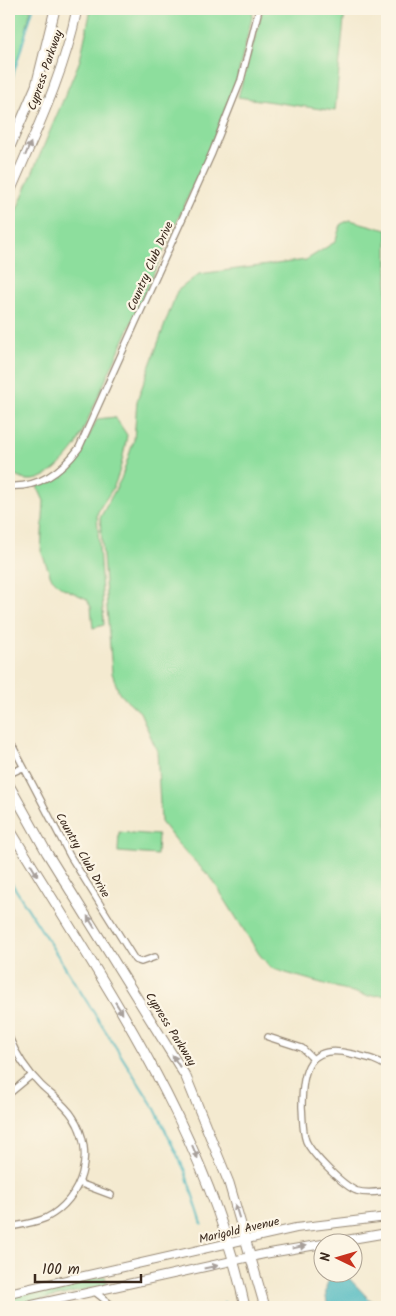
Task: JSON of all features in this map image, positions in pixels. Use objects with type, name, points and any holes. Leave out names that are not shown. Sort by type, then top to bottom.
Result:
[{"type":"main road","name":"Cypress Parkway","points":[[9,149],[36,86],[55,9]]},
{"type":"main road","name":"Cypress Parkway","points":[[9,194],[54,88],[70,43],[76,9]]},
{"type":"main road","name":"Cypress Parkway","points":[[9,785],[47,853],[186,1077],[228,1184],[252,1257],[264,1307]]},
{"type":"main road","points":[[9,828],[142,1045],[165,1088],[195,1151],[230,1244],[245,1307]]},
{"type":"main road","name":"Marigold Avenue","points":[[9,1293],[296,1228],[387,1217]]},
{"type":"main road","points":[[23,1307],[309,1245],[387,1233]]},
{"type":"street","name":"Country Club Drive","points":[[9,486],[19,487],[47,479],[67,464],[79,448],[216,144],[240,80],[259,9]]},
{"type":"street","name":"Country Club Drive","points":[[9,739],[22,768],[70,856],[134,960],[141,962],[155,957]]},
{"type":"street","points":[[9,774],[22,768]]},
{"type":"street","points":[[9,1037],[32,1075],[66,1108],[80,1129],[85,1160],[79,1183],[66,1203],[54,1213],[35,1222],[9,1227]]},
{"type":"street","points":[[268,1037],[302,1048],[313,1059]]},
{"type":"street","points":[[387,1067],[373,1060],[339,1051],[324,1052],[313,1059],[306,1068],[304,1077],[303,1122],[307,1142],[350,1188],[364,1192],[387,1191]]},
{"type":"street","points":[[9,1094],[32,1075]]},
{"type":"street","points":[[79,1183],[111,1194]]},
{"type":"street","points":[[95,1292],[114,1307]]},
{"type":"green space","points":[[9,9],[31,9],[22,47],[9,84]]},
{"type":"green space","points":[[91,9],[254,9],[237,79],[207,155],[76,446],[49,474],[35,480],[26,480],[9,473],[9,228],[80,60]]},
{"type":"green space","points":[[263,9],[345,9],[335,111],[238,97]]},
{"type":"green space","points":[[350,220],[387,230],[387,995],[367,996],[271,968],[259,954],[212,879],[178,844],[161,822],[157,751],[140,712],[119,693],[112,673],[100,518],[121,479],[134,440],[137,401],[177,291],[199,274],[306,260],[335,242],[341,224]]},
{"type":"green space","points":[[115,417],[127,435],[116,480],[97,514],[104,625],[93,628],[91,607],[87,599],[61,587],[51,577],[41,551],[44,501],[37,486],[49,482],[58,476],[75,460],[97,419]]},
{"type":"green space","points":[[119,832],[158,835],[157,855],[118,852]]},
{"type":"green space","points":[[105,1276],[107,1285],[9,1307],[9,1297]]},
{"type":"water","points":[[327,1284],[355,1284],[369,1299],[383,1307],[328,1307]]},
{"type":"waterway","points":[[9,89],[33,9]]},
{"type":"waterway","points":[[9,879],[155,1109],[185,1171],[202,1224]]},
{"type":"waterway","points":[[224,1302],[225,1307]]}]
